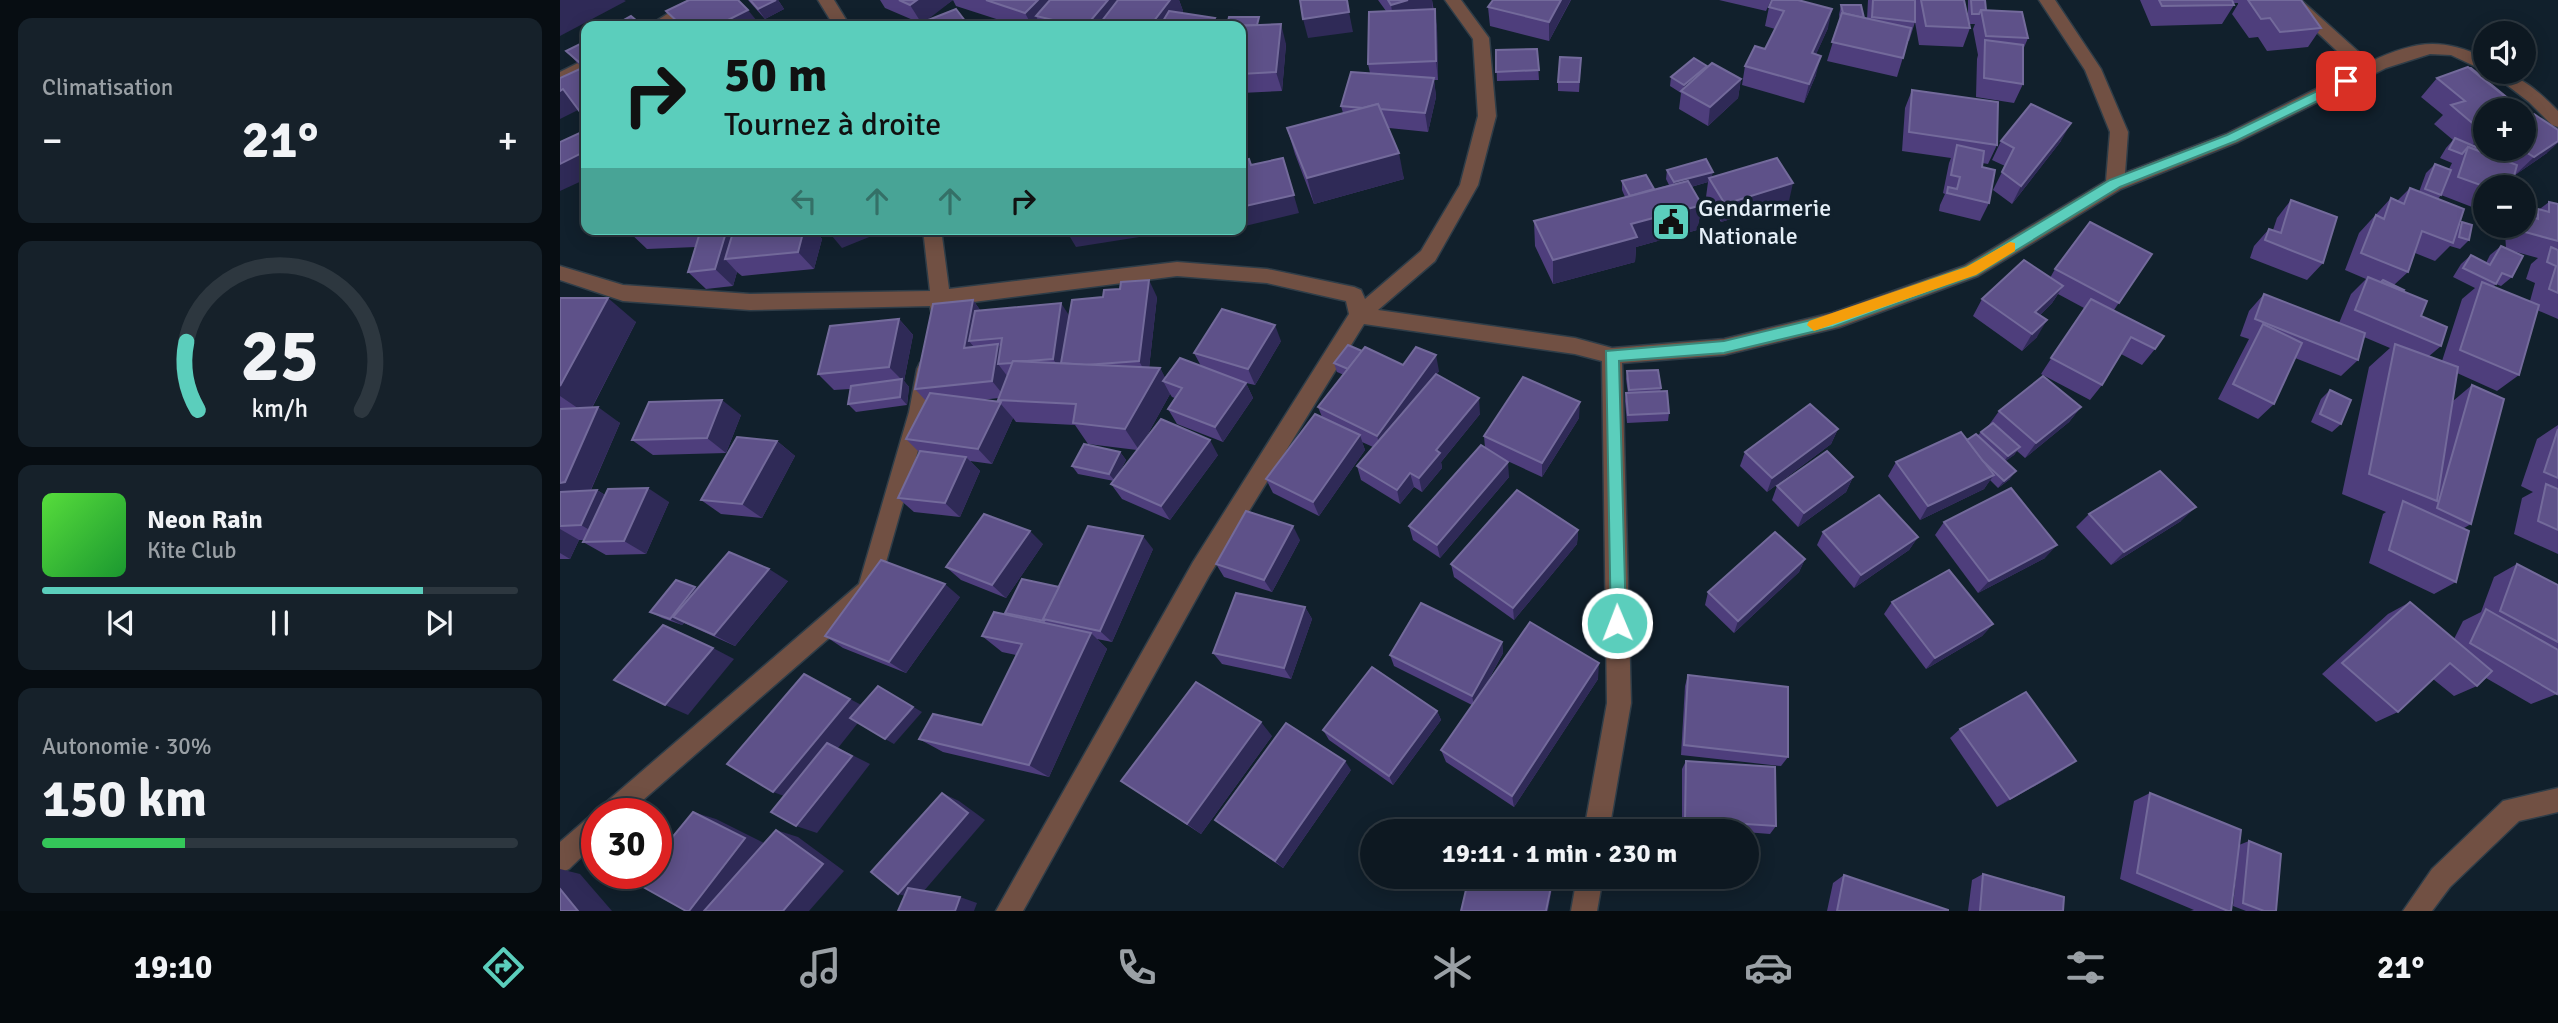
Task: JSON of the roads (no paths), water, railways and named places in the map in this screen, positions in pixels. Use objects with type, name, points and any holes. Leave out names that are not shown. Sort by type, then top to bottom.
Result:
[{"type":"street","points":[[665,21],[702,0]]},
{"type":"street","points":[[826,0],[839,21]]},
{"type":"street","points":[[1009,911],[1201,569],[1359,315],[1428,256],[1469,185],[1487,116],[1480,38],[1453,0]]},
{"type":"street","points":[[2047,0],[2094,69],[2119,132],[2115,184]]},
{"type":"street","points":[[2291,0],[2368,70]]},
{"type":"street","points":[[1359,315],[1575,346],[1612,356],[1724,347],[1833,321],[1971,271],[2115,184],[2232,138],[2368,70],[2429,48],[2454,50],[2473,59]]},
{"type":"street","points":[[560,79],[581,68]]},
{"type":"street","points":[[2515,84],[2535,98],[2558,121]]},
{"type":"street","points":[[627,798],[868,590],[919,412],[933,342],[941,298],[933,235]]},
{"type":"street","points":[[560,273],[623,293],[750,302],[941,298],[1177,269],[1267,276],[1354,295],[1359,315]]},
{"type":"street","points":[[1599,819],[1619,703],[1612,356]]},
{"type":"street","points":[[2416,911],[2441,878],[2512,810],[2558,800]]},
{"type":"street","points":[[560,860],[581,840]]},
{"type":"street","points":[[1584,911],[1588,889]]},
{"type":"place","name":"Gendarmerie Nationale","points":[[1671,222]]}]
